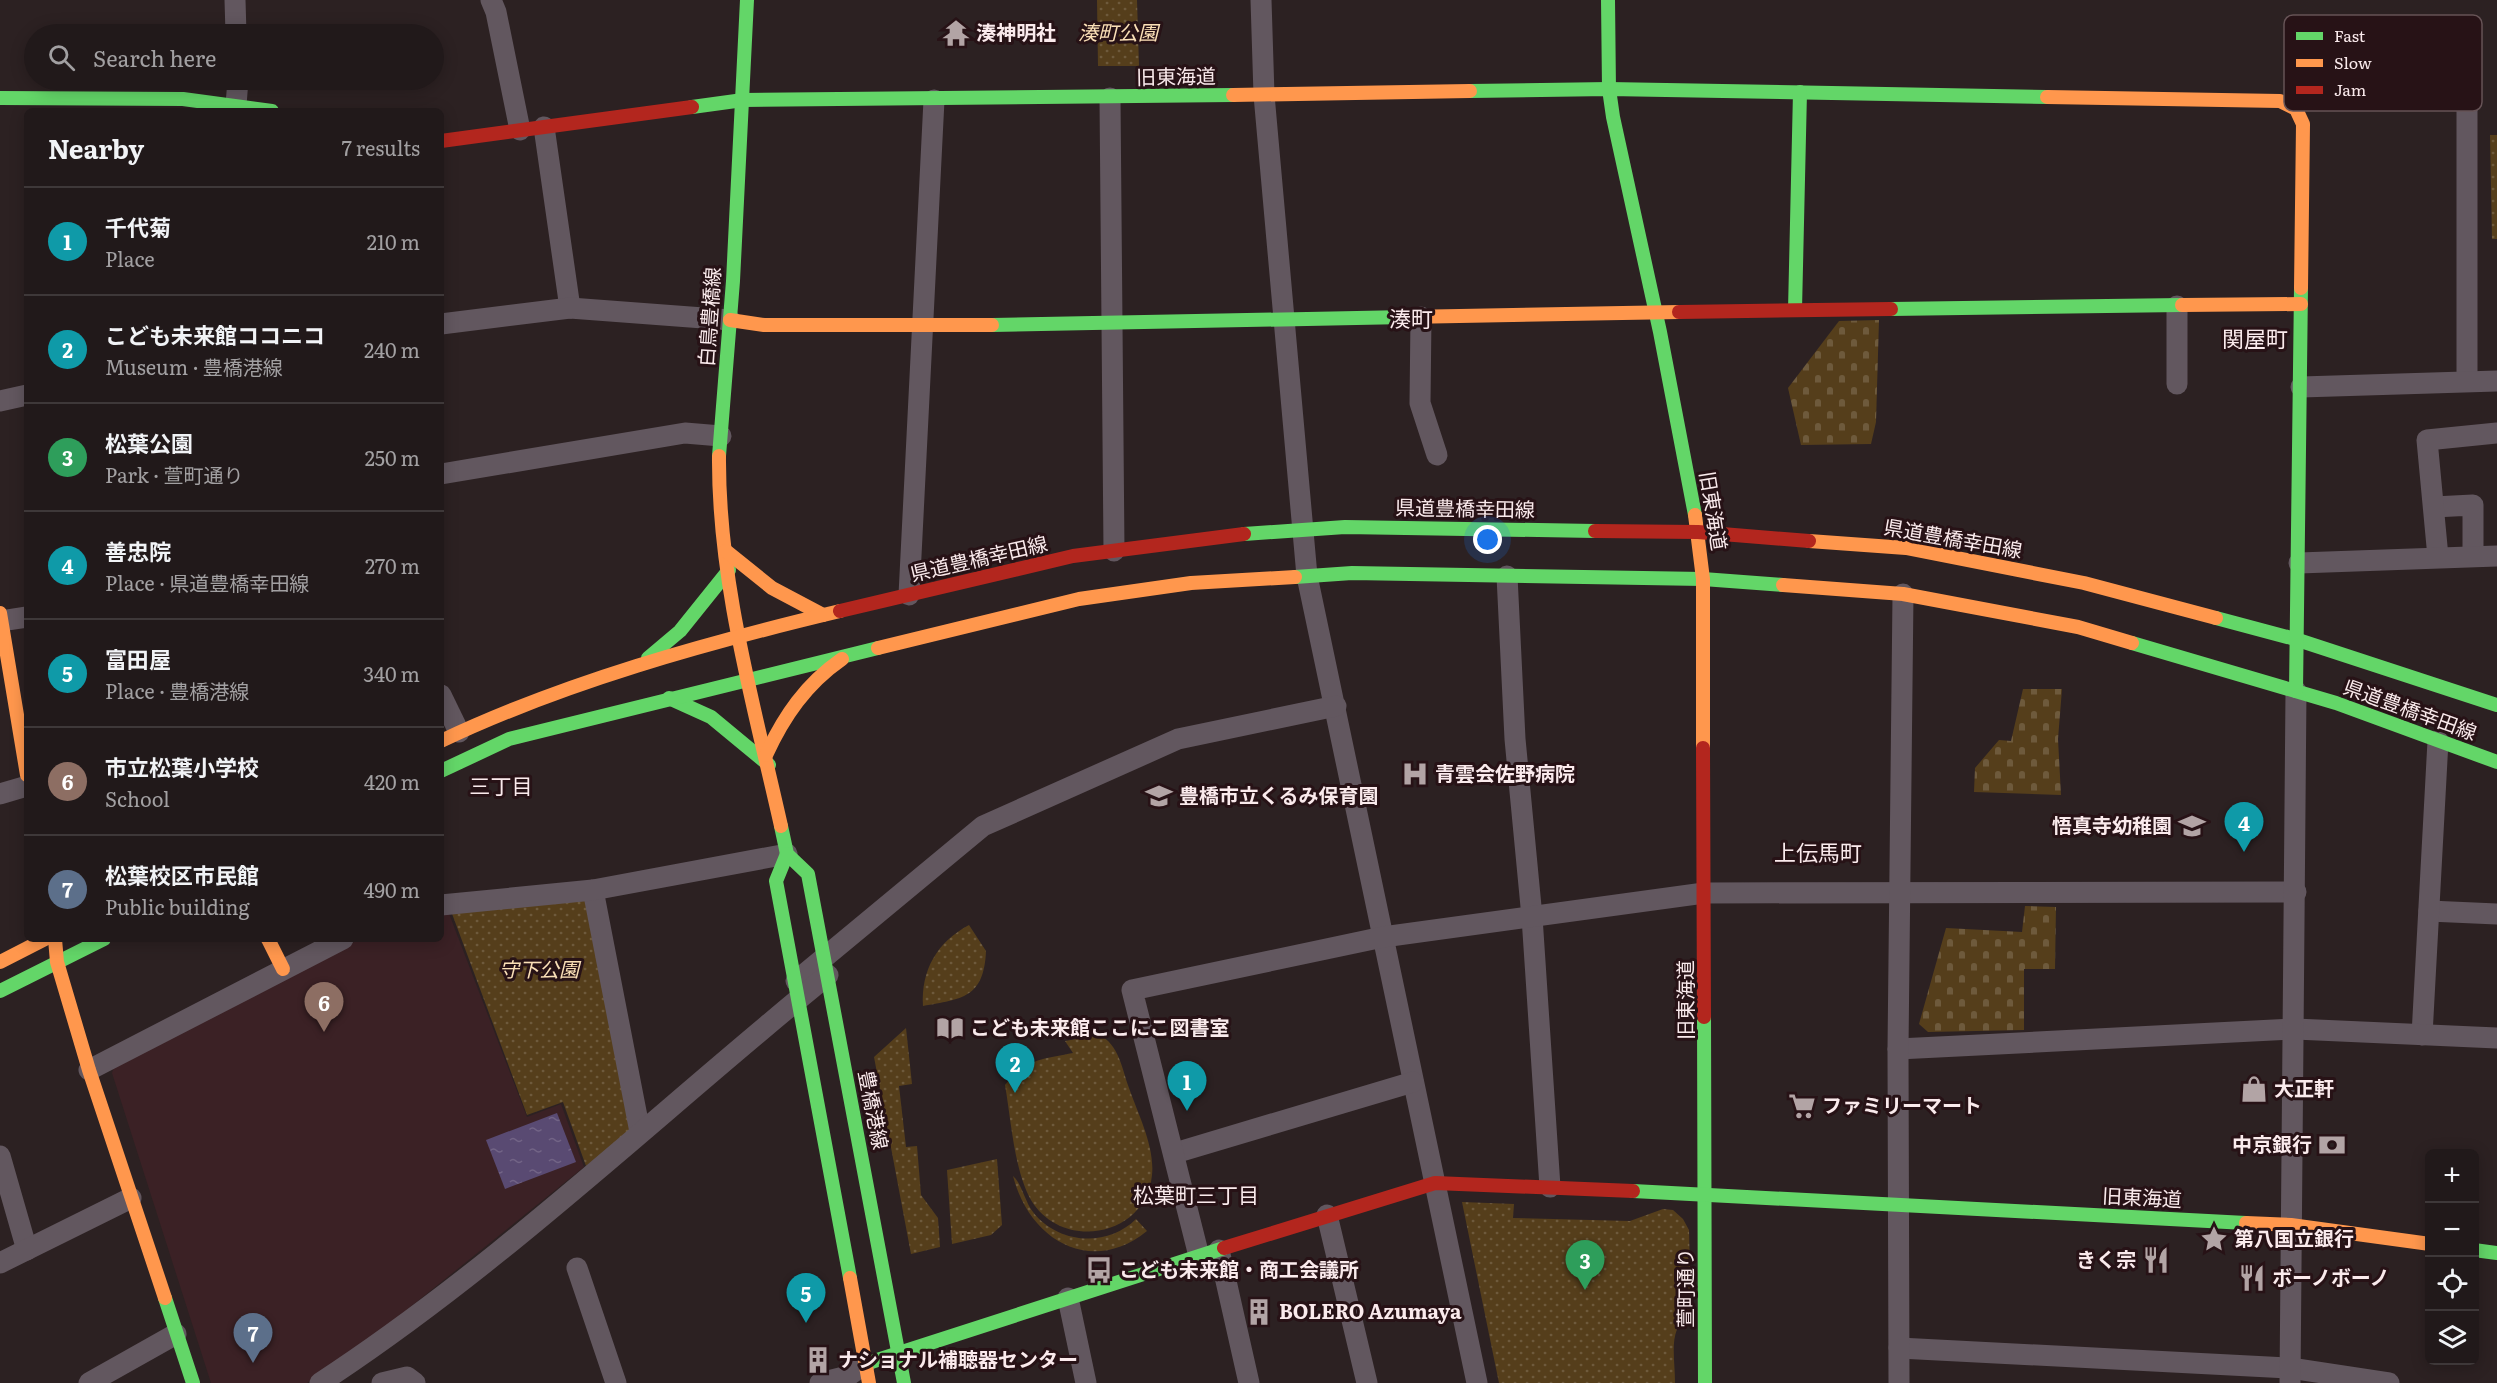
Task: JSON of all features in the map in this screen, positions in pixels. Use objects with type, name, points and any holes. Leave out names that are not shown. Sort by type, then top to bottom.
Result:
[{"type":"street","points":[[235,0],[236,24]]},
{"type":"street","points":[[491,0],[496,12],[520,130]]},
{"type":"street","name":"白鳥豊橋線","points":[[741,636],[726,551],[720,496],[721,436],[730,320],[747,0]]},
{"type":"street","points":[[1261,0],[1264,95],[1282,320],[1307,576],[1477,1383]]},
{"type":"street","name":"旧東海道","points":[[1608,0],[1609,88],[1698,532],[1703,579],[1706,1194],[2291,1225],[2425,1243]]},
{"type":"street","points":[[1609,88],[2280,101],[2284,103]]},
{"type":"street","name":"旧東海道","points":[[444,147],[520,130],[743,100],[1110,98],[1609,88]]},
{"type":"street","points":[[236,105],[237,90]]},
{"type":"street","points":[[1795,310],[1800,92]]},
{"type":"street","points":[[0,98],[183,99],[254,108]]},
{"type":"street","points":[[1110,98],[1114,550]]},
{"type":"street","points":[[909,595],[934,100]]},
{"type":"street","points":[[2290,1375],[2296,892],[2295,639],[2299,563],[2303,124],[2297,111]]},
{"type":"street","points":[[2467,111],[2467,381]]},
{"type":"street","points":[[543,127],[570,308]]},
{"type":"street","points":[[444,324],[570,308],[730,320],[764,325],[923,326],[1795,310],[2301,304]]},
{"type":"street","points":[[2177,306],[2177,384]]},
{"type":"street","points":[[1421,317],[1420,403],[1437,455]]},
{"type":"street","points":[[2301,387],[2497,381]]},
{"type":"street","points":[[0,401],[24,396]]},
{"type":"street","points":[[2438,557],[2427,440],[2497,433]]},
{"type":"street","points":[[444,474],[685,434],[721,436]]},
{"type":"street","points":[[2434,507],[2472,505],[2473,556]]},
{"type":"street","name":"県道豊橋幸田線","points":[[450,737],[496,715],[639,666],[823,615],[1073,556],[1303,528],[1698,532],[1906,548],[2084,583],[2295,639],[2497,705]]},
{"type":"street","points":[[726,551],[766,586],[803,608],[823,615]]},
{"type":"street","points":[[2299,563],[2497,556]]},
{"type":"street","points":[[639,666],[680,631],[729,570]]},
{"type":"street","name":"県道豊橋幸田線","points":[[444,770],[509,739],[1078,599],[1191,583],[1352,573],[1703,579],[1903,594],[2078,627],[2336,703],[2497,762]]},
{"type":"street","points":[[1507,576],[1515,739],[1532,917],[1550,1187]]},
{"type":"street","points":[[1899,1383],[1903,594]]},
{"type":"street","points":[[24,617],[0,618],[24,758]]},
{"type":"street","points":[[741,636],[787,854],[776,881],[798,990],[867,1373]]},
{"type":"street","points":[[767,760],[781,723],[795,703],[822,674],[849,655]]},
{"type":"street","points":[[669,698],[701,709],[767,760]]},
{"type":"street","points":[[321,1383],[374,1348],[512,1240],[640,1132],[983,825],[1178,739],[1336,706]]},
{"type":"street","points":[[444,709],[450,737]]},
{"type":"street","points":[[2422,1035],[2438,741]]},
{"type":"street","points":[[0,794],[24,787]]},
{"type":"street","points":[[444,905],[593,890],[787,854]]},
{"type":"street","name":"豊橋港線","points":[[787,854],[808,874],[904,1383]]},
{"type":"street","points":[[593,890],[640,1132]]},
{"type":"street","points":[[1249,1383],[1175,1153],[1132,990],[1383,937],[1704,893],[2296,892]]},
{"type":"street","points":[[2429,910],[2497,914]]},
{"type":"street","points":[[0,962],[39,942]]},
{"type":"street","points":[[55,942],[57,962],[89,1070],[193,1383]]},
{"type":"street","points":[[0,991],[98,942]]},
{"type":"street","points":[[270,942],[283,969]]},
{"type":"street","points":[[89,1070],[337,942]]},
{"type":"street","points":[[1899,1049],[2295,1029],[2497,1038]]},
{"type":"street","points":[[1175,1153],[1413,1082]]},
{"type":"street","points":[[0,1156],[27,1250]]},
{"type":"street","points":[[820,1383],[867,1373],[898,1353],[1327,1215],[1435,1183],[1706,1194]]},
{"type":"street","name":"萱町通り","points":[[1705,1383],[1706,1194]]},
{"type":"street","points":[[0,1263],[131,1198]]},
{"type":"street","points":[[1327,1215],[1367,1383]]},
{"type":"street","points":[[2479,1251],[2497,1253]]},
{"type":"street","points":[[577,1268],[616,1383]]},
{"type":"street","points":[[1068,1298],[1086,1383]]},
{"type":"street","points":[[89,1383],[176,1334]]},
{"type":"street","points":[[1899,1348],[2389,1383]]},
{"type":"street","points":[[382,1383],[407,1377],[415,1383]]},
{"type":"shaded area","points":[[444,911],[448,911],[527,1117],[561,1104],[584,1167],[362,1346],[307,1383],[211,1383],[112,1073],[115,1064],[354,942],[444,942]]},
{"type":"green space","name":"湊町公園","points":[[1097,0],[1137,0],[1139,66],[1098,66]]},
{"type":"green space","points":[[2490,135],[2497,135],[2497,239],[2492,239]]},
{"type":"green space","points":[[1879,320],[1876,422],[1871,444],[1801,445],[1788,388],[1839,321]]},
{"type":"green space","points":[[2023,689],[2062,689],[2058,739],[2061,795],[1974,792],[1975,768],[1999,740],[2011,741]]},
{"type":"green space","name":"守下公園","points":[[582,898],[589,904],[634,1129],[586,1166],[563,1102],[527,1115],[451,911]]},
{"type":"green space","points":[[2025,906],[2056,907],[2055,969],[2024,969],[2024,1030],[1928,1032],[1919,1024],[1946,928],[2022,932]]},
{"type":"green space","points":[[969,925],[986,951],[981,978],[968,994],[960,998],[923,1006],[925,981],[933,958],[948,940]]},
{"type":"green space","points":[[906,1028],[912,1084],[899,1086],[906,1147],[917,1146],[921,1195],[938,1218],[940,1247],[911,1254],[874,1057]]},
{"type":"green space","points":[[1099,1035],[1111,1044],[1119,1058],[1145,1131],[1151,1153],[1152,1175],[1146,1196],[1135,1212],[1119,1224],[1101,1230],[1081,1231],[1062,1227],[1045,1216],[1031,1200],[1025,1188],[1017,1159],[1005,1085],[1012,1076],[1027,1065],[1073,1053],[1065,1041]]},
{"type":"green space","points":[[997,1159],[1002,1225],[991,1235],[952,1244],[947,1170]]},
{"type":"green space","points":[[1013,1176],[1033,1212],[1043,1223],[1056,1231],[1069,1236],[1097,1238],[1111,1235],[1136,1219],[1147,1231],[1126,1244],[1104,1251],[1084,1250],[1065,1244],[1047,1233],[1033,1218],[1021,1198]]},
{"type":"green space","points":[[1462,1202],[1514,1204],[1513,1218],[1630,1221],[1663,1209],[1673,1210],[1683,1219],[1689,1230],[1691,1310],[1683,1318],[1675,1334],[1675,1383],[1499,1383]]},
{"type":"water","points":[[557,1113],[576,1162],[505,1189],[486,1140]]},
{"type":"traffic: fast","points":[[719,456],[733,281],[747,0]]},
{"type":"traffic: fast","points":[[1608,0],[1609,89],[1613,117],[1660,332],[1695,515]]},
{"type":"traffic: fast","points":[[1470,91],[1609,89],[2047,97]]},
{"type":"traffic: fast","points":[[1795,310],[1800,92]]},
{"type":"traffic: fast","points":[[692,107],[743,100],[1233,95]]},
{"type":"traffic: fast","points":[[0,98],[183,99],[250,108]]},
{"type":"traffic: fast","points":[[2296,691],[2301,288]]},
{"type":"traffic: fast","points":[[1891,309],[2182,305]]},
{"type":"traffic: fast","points":[[992,325],[1406,317]]},
{"type":"traffic: fast","points":[[1244,534],[1345,527],[1595,531]]},
{"type":"traffic: fast","points":[[648,658],[680,631],[729,570]]},
{"type":"traffic: fast","points":[[1295,577],[1352,573],[1703,579],[1783,585]]},
{"type":"traffic: fast","points":[[2216,618],[2295,639],[2497,705]]},
{"type":"traffic: fast","points":[[2132,643],[2336,703],[2497,762]]},
{"type":"traffic: fast","points":[[444,770],[509,739],[878,648]]},
{"type":"traffic: fast","points":[[669,698],[711,717],[769,765]]},
{"type":"traffic: fast","points":[[781,826],[787,854],[808,874],[904,1383]]},
{"type":"traffic: fast","points":[[787,854],[776,881],[850,1278]]},
{"type":"traffic: fast","points":[[0,991],[98,942]]},
{"type":"traffic: fast","points":[[1704,1017],[1705,1383]]},
{"type":"traffic: fast","points":[[1633,1191],[2246,1223]]},
{"type":"traffic: fast","points":[[865,1364],[1224,1248]]},
{"type":"traffic: fast","points":[[2479,1251],[2497,1253]]},
{"type":"traffic: fast","points":[[165,1298],[193,1383]]},
{"type":"traffic: slow","points":[[1233,95],[1470,91]]},
{"type":"traffic: slow","points":[[2047,97],[2280,101],[2284,103]]},
{"type":"traffic: slow","points":[[2297,111],[2303,124],[2301,288]]},
{"type":"traffic: slow","points":[[2182,305],[2301,304]]},
{"type":"traffic: slow","points":[[1406,317],[1679,312]]},
{"type":"traffic: slow","points":[[730,320],[764,325],[992,325]]},
{"type":"traffic: slow","points":[[719,456],[724,550],[731,596],[749,689],[781,826]]},
{"type":"traffic: slow","points":[[1695,515],[1703,579],[1703,748]]},
{"type":"traffic: slow","points":[[1809,541],[1906,548],[2084,583],[2216,618]]},
{"type":"traffic: slow","points":[[726,551],[772,588],[823,615]]},
{"type":"traffic: slow","points":[[878,648],[1079,599],[1191,583],[1295,577]]},
{"type":"traffic: slow","points":[[1783,585],[1903,594],[2078,627],[2132,643]]},
{"type":"traffic: slow","points":[[444,740],[586,682],[688,651],[840,611]]},
{"type":"traffic: slow","points":[[0,613],[24,757]]},
{"type":"traffic: slow","points":[[766,755],[780,727],[797,702],[817,679],[842,659]]},
{"type":"traffic: slow","points":[[0,962],[39,942]]},
{"type":"traffic: slow","points":[[55,942],[57,962],[89,1070],[165,1298]]},
{"type":"traffic: slow","points":[[270,942],[283,969]]},
{"type":"traffic: slow","points":[[2246,1223],[2291,1225],[2425,1243]]},
{"type":"traffic: slow","points":[[850,1278],[869,1383]]},
{"type":"traffic: jam","points":[[444,141],[692,107]]},
{"type":"traffic: jam","points":[[1679,312],[1891,309]]},
{"type":"traffic: jam","points":[[1595,531],[1698,532],[1809,541]]},
{"type":"traffic: jam","points":[[840,611],[1073,556],[1244,534]]},
{"type":"traffic: jam","points":[[1703,748],[1704,1017]]},
{"type":"traffic: jam","points":[[1224,1248],[1435,1183],[1633,1191]]},
{"type":"place","name":"湊神明社","points":[[956,33]]},
{"type":"place","name":"青雲会佐野病院","points":[[1415,774]]},
{"type":"place","name":"豊橋市立くるみ保育園","points":[[1159,796]]},
{"type":"place","name":"悟真寺幼稚園","points":[[2192,826]]},
{"type":"place","name":"善忠院","points":[[2244,852]]},
{"type":"place","name":"こども未来館ここにこ図書室","points":[[950,1028]]},
{"type":"place","name":"市立松葉小学校","points":[[324,1032]]},
{"type":"place","name":"大正軒","points":[[2254,1089]]},
{"type":"place","name":"こども未来館ココニコ","points":[[1015,1093]]},
{"type":"place","name":"ファミリーマート","points":[[1802,1106]]},
{"type":"place","name":"千代菊","points":[[1187,1111]]},
{"type":"place","name":"中京銀行","points":[[2332,1145]]},
{"type":"place","name":"第八国立銀行","points":[[2214,1239]]},
{"type":"place","name":"きく宗","points":[[2156,1260]]},
{"type":"place","name":"こども未来館・商工会議所","points":[[1099,1270]]},
{"type":"place","name":"ボーノボーノ","points":[[2252,1278]]},
{"type":"place","name":"松葉公園","points":[[1585,1290]]},
{"type":"place","name":"BOLERO Azumaya","points":[[1259,1312]]},
{"type":"place","name":"富田屋","points":[[806,1323]]},
{"type":"place","name":"ナショナル補聴器センター","points":[[818,1360]]},
{"type":"place","name":"松葉校区市民館","points":[[253,1363]]},
{"type":"district","name":"湊町","points":[[1411,319]]},
{"type":"district","name":"関屋町","points":[[2255,339]]},
{"type":"district","name":"三丁目","points":[[501,787]]},
{"type":"district","name":"上伝馬町","points":[[1818,853]]},
{"type":"district","name":"松葉町三丁目","points":[[1196,1196]]}]
